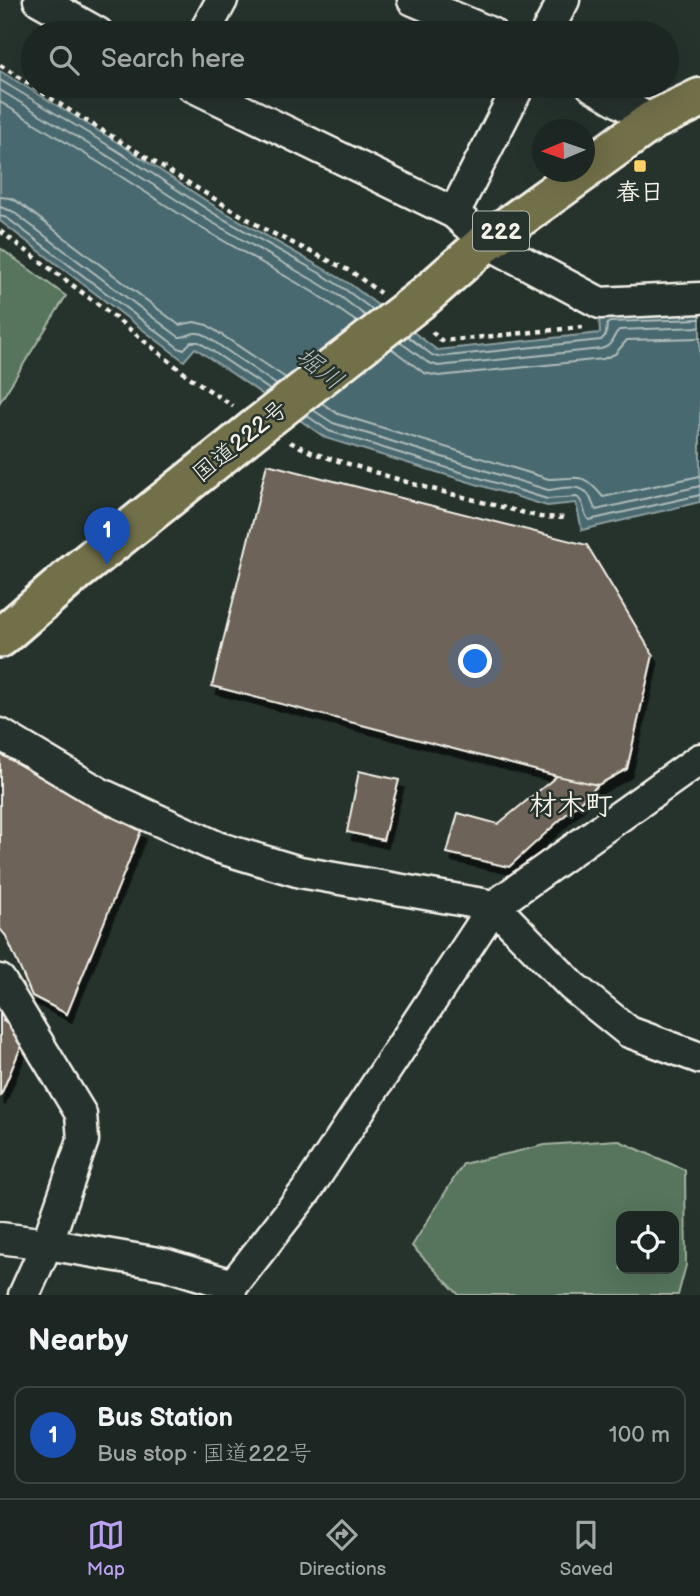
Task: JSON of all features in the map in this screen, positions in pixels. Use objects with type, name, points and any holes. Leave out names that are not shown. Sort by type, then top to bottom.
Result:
[{"type":"highway","name":"国道222号","points":[[595,163],[652,121],[700,98]]},
{"type":"highway","name":"国道222号","points":[[0,638],[75,573],[415,304],[486,242],[569,182]]},
{"type":"street","points":[[39,0],[76,21]]},
{"type":"street","points":[[211,21],[222,0]]},
{"type":"street","points":[[414,0],[463,21]]},
{"type":"street","points":[[553,21],[564,0]]},
{"type":"street","points":[[217,98],[454,212],[486,242],[600,303],[700,298]]},
{"type":"street","points":[[454,212],[513,98]]},
{"type":"street","points":[[613,98],[652,121]]},
{"type":"street","points":[[0,734],[101,794],[217,847],[300,872],[494,906],[572,986],[629,1032],[700,1058]]},
{"type":"street","points":[[0,1238],[164,1264],[231,1290],[307,1190],[494,906],[700,760]]},
{"type":"street","points":[[0,980],[81,1114],[83,1140],[47,1244],[24,1295]]},
{"type":"path","points":[[0,65],[21,79]]},
{"type":"path","points":[[51,98],[264,229],[415,304],[442,341],[591,326]]},
{"type":"green space","points":[[0,248],[66,296],[0,402]]},
{"type":"green space","points":[[617,1140],[685,1170],[686,1265],[678,1295],[459,1295],[412,1246],[463,1164],[545,1145]]},
{"type":"water","name":"堀川","points":[[0,71],[21,84],[21,98],[44,98],[216,207],[350,284],[437,350],[600,333],[599,315],[700,312],[700,502],[582,530],[576,503],[547,506],[326,438],[195,348],[184,361],[0,221]]},
{"type":"building","points":[[267,464],[587,545],[653,655],[627,769],[598,785],[212,686]]},
{"type":"building","points":[[0,754],[141,831],[67,1014],[32,996],[6,936],[0,929]]},
{"type":"building","points":[[359,771],[399,780],[383,840],[347,832]]},
{"type":"building","points":[[557,776],[598,785],[509,867],[447,853],[458,813],[498,824]]},
{"type":"building","points":[[0,1010],[6,1013],[3,1021],[20,1030],[23,1042],[0,1097]]},
{"type":"place","name":"春日","points":[[640,166]]},
{"type":"place","name":"Bus Station","points":[[107,565]]},
{"type":"district","name":"材木町","points":[[571,804]]}]
